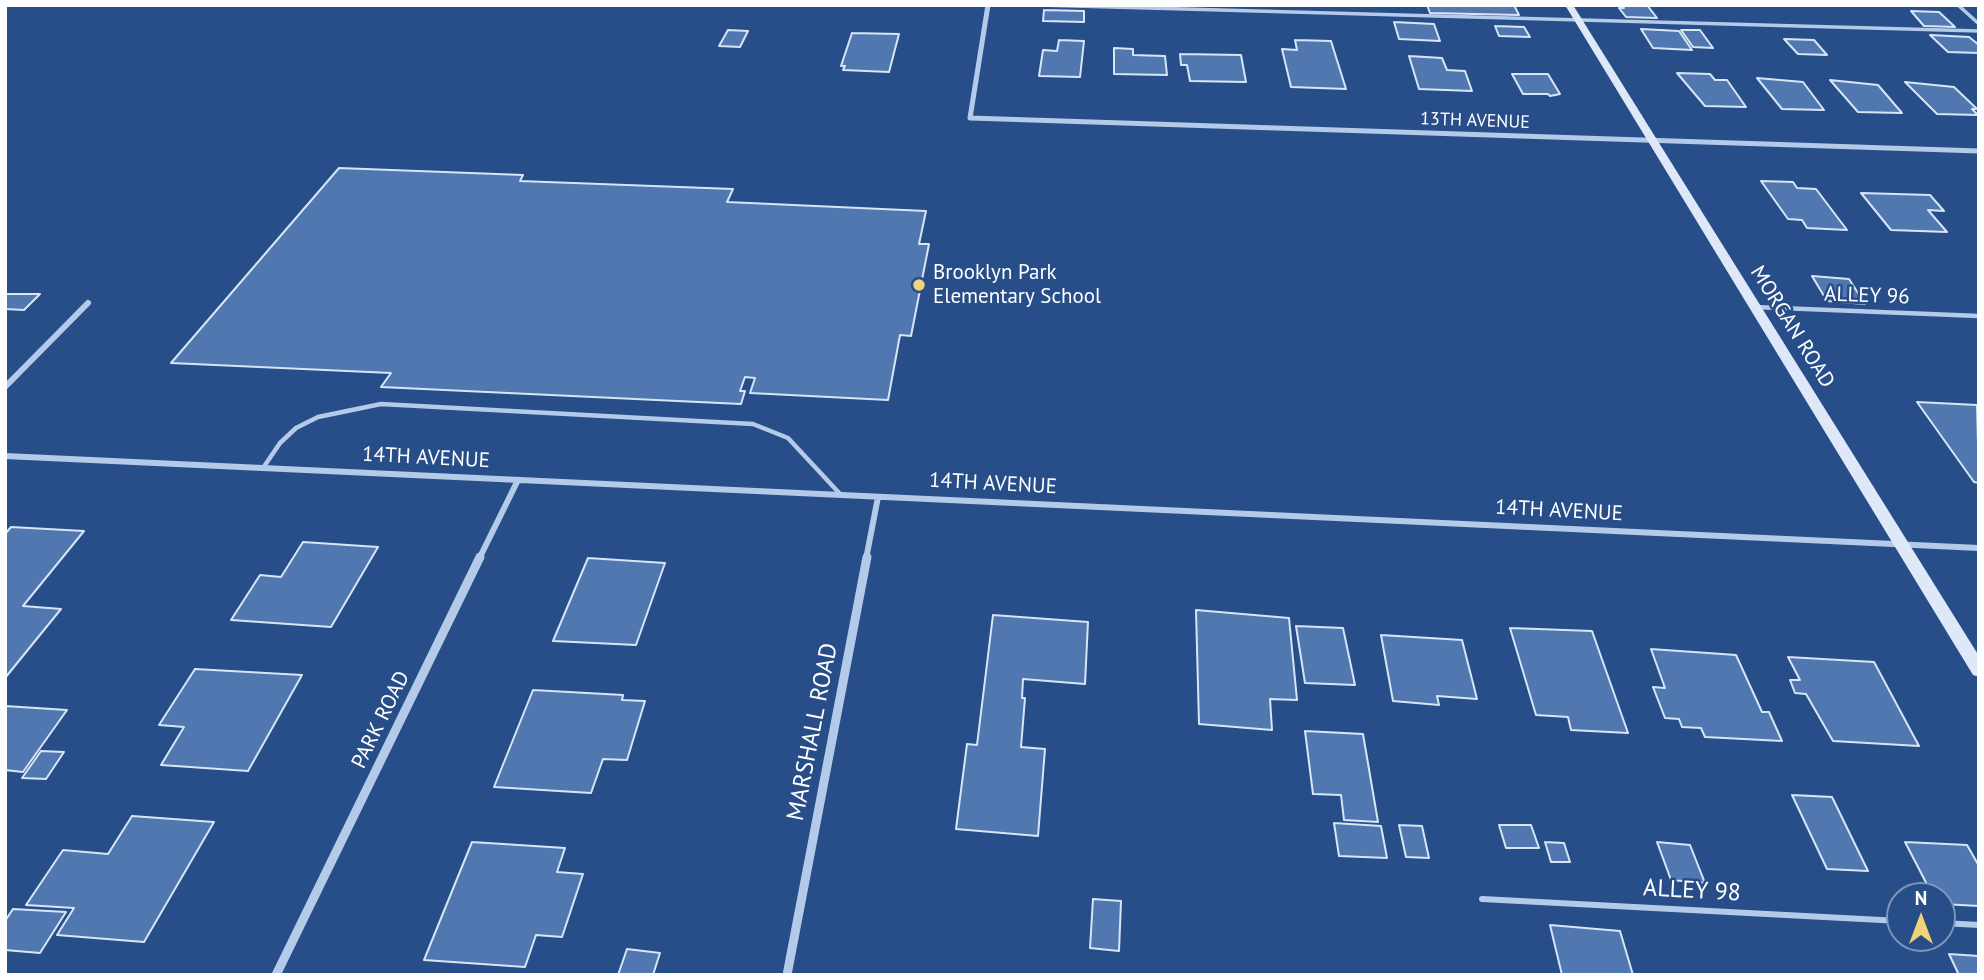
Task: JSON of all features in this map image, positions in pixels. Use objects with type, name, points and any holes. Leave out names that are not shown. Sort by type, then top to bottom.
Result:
[{"type":"street","name":"13TH AVENUE","points":[[988,5],[970,118],[1979,151]]},
{"type":"street","name":"MORGAN ROAD","points":[[1569,5],[1979,670]]},
{"type":"street","points":[[5,387],[88,303]]},
{"type":"street","name":"14TH AVENUE","points":[[5,456],[1979,548]]},
{"type":"street","name":"PARK ROAD","points":[[276,975],[518,480]]},
{"type":"street","name":"MARSHALL ROAD","points":[[787,975],[878,496]]},
{"type":"lane","points":[[1039,5],[1979,31]]},
{"type":"lane","points":[[1958,5],[1979,24]]},
{"type":"lane","name":"ALLEY 96","points":[[1755,307],[1979,316]]},
{"type":"lane","points":[[263,468],[280,443],[296,428],[318,417],[381,404],[753,424],[788,438],[841,495]]},
{"type":"lane","name":"ALLEY 98","points":[[1482,899],[1886,920]]},
{"type":"lane","points":[[1956,924],[1979,925]]},
{"type":"building","points":[[1427,5],[1514,5],[1519,15],[1430,13]]},
{"type":"building","points":[[1622,5],[1647,5],[1657,18],[1626,17],[1619,8],[1624,8]]},
{"type":"building","points":[[1044,10],[1084,11],[1084,22],[1043,21]]},
{"type":"building","points":[[1911,11],[1939,12],[1955,27],[1924,26]]},
{"type":"building","points":[[1394,22],[1434,24],[1440,41],[1399,39]]},
{"type":"building","points":[[1495,26],[1524,27],[1530,37],[1499,36]]},
{"type":"building","points":[[1641,29],[1679,31],[1692,50],[1653,48]]},
{"type":"building","points":[[728,30],[748,31],[740,47],[719,46]]},
{"type":"building","points":[[1681,30],[1700,30],[1713,48],[1693,47]]},
{"type":"building","points":[[852,33],[899,34],[889,72],[843,70],[845,66],[841,66]]},
{"type":"building","points":[[1930,35],[1969,37],[1979,45],[1979,53],[1948,52]]},
{"type":"building","points":[[1784,39],[1814,40],[1827,55],[1798,54]]},
{"type":"building","points":[[1059,40],[1084,41],[1080,77],[1039,76],[1043,50],[1057,51]]},
{"type":"building","points":[[1295,40],[1331,41],[1346,89],[1291,87],[1282,49],[1297,50]]},
{"type":"building","points":[[1114,48],[1133,49],[1133,55],[1165,56],[1167,75],[1114,74]]},
{"type":"building","points":[[1180,54],[1241,55],[1246,82],[1190,81],[1187,65],[1181,65]]},
{"type":"building","points":[[1409,56],[1442,58],[1447,70],[1465,71],[1472,91],[1419,89]]},
{"type":"building","points":[[1677,73],[1710,74],[1715,80],[1727,80],[1746,107],[1705,106]]},
{"type":"building","points":[[1512,74],[1548,74],[1560,94],[1523,94]]},
{"type":"building","points":[[1757,78],[1803,82],[1824,110],[1782,109]]},
{"type":"building","points":[[1830,80],[1878,85],[1902,113],[1858,112]]},
{"type":"building","points":[[1905,82],[1954,87],[1977,109],[1972,109],[1978,115],[1937,114]]},
{"type":"building","points":[[339,168],[523,175],[520,181],[733,189],[727,202],[926,211],[919,244],[929,244],[911,336],[900,335],[888,400],[750,393],[755,378],[745,377],[740,391],[745,391],[741,404],[381,387],[391,373],[171,363]]},
{"type":"building","points":[[1761,181],[1793,182],[1797,188],[1816,189],[1847,230],[1807,228],[1802,220],[1788,219]]},
{"type":"building","points":[[1861,193],[1930,195],[1944,211],[1928,210],[1947,232],[1891,230]]},
{"type":"building","points":[[1812,276],[1849,279],[1865,304],[1827,301]]},
{"type":"building","points":[[5,294],[40,294],[24,310],[5,309]]},
{"type":"building","points":[[1917,402],[1977,405],[1979,483],[1974,482]]},
{"type":"building","points":[[11,527],[84,531],[23,606],[61,609],[5,678],[5,534]]},
{"type":"building","points":[[303,542],[378,547],[331,627],[231,620],[260,575],[281,577]]},
{"type":"building","points":[[588,558],[665,563],[636,645],[553,641]]},
{"type":"building","points":[[1196,610],[1289,618],[1297,700],[1270,699],[1272,730],[1199,724]]},
{"type":"building","points":[[993,615],[1088,622],[1085,684],[1023,679],[1022,698],[1025,698],[1021,747],[1045,749],[1038,836],[956,829],[967,744],[977,745]]},
{"type":"building","points":[[1296,626],[1343,628],[1355,685],[1305,683]]},
{"type":"building","points":[[1510,628],[1592,631],[1628,733],[1571,730],[1568,717],[1536,715]]},
{"type":"building","points":[[1381,635],[1462,640],[1477,699],[1437,696],[1439,705],[1393,701]]},
{"type":"building","points":[[1651,649],[1736,655],[1762,712],[1769,712],[1782,741],[1705,737],[1701,728],[1682,727],[1679,719],[1665,718],[1653,687],[1665,688]]},
{"type":"building","points":[[1788,657],[1874,662],[1919,746],[1833,741],[1806,694],[1795,693],[1790,680],[1800,680]]},
{"type":"building","points":[[195,669],[302,675],[248,771],[161,765],[184,727],[159,725]]},
{"type":"building","points":[[533,690],[623,695],[622,700],[645,701],[627,760],[603,759],[591,793],[494,787]]},
{"type":"building","points":[[5,706],[67,710],[23,772],[5,770]]},
{"type":"building","points":[[1305,731],[1363,734],[1378,822],[1344,820],[1341,795],[1313,794]]},
{"type":"building","points":[[41,751],[64,752],[46,779],[22,778]]},
{"type":"building","points":[[1792,795],[1832,797],[1868,871],[1827,869]]},
{"type":"building","points":[[132,816],[214,822],[144,942],[57,935],[74,908],[26,905],[63,850],[108,854]]},
{"type":"building","points":[[1334,823],[1381,826],[1387,858],[1339,856]]},
{"type":"building","points":[[1399,825],[1422,826],[1429,858],[1406,857]]},
{"type":"building","points":[[1499,825],[1531,825],[1539,848],[1506,848]]},
{"type":"building","points":[[472,842],[565,848],[557,872],[583,874],[562,937],[536,935],[525,967],[424,960]]},
{"type":"building","points":[[1545,842],[1564,843],[1570,862],[1551,862]]},
{"type":"building","points":[[1657,842],[1690,845],[1705,883],[1671,880]]},
{"type":"building","points":[[1905,842],[1967,845],[1979,866],[1979,906],[1956,905],[1956,882],[1926,882]]},
{"type":"building","points":[[1093,899],[1121,901],[1119,951],[1090,948]]},
{"type":"building","points":[[13,909],[66,912],[40,953],[5,950],[5,921]]},
{"type":"building","points":[[1550,925],[1620,931],[1633,975],[1562,975]]},
{"type":"building","points":[[627,949],[660,953],[653,975],[618,975]]},
{"type":"building","points":[[1949,954],[1979,956],[1979,975],[1959,975]]},
{"type":"place","name":"Brooklyn Park Elementary School","points":[[919,285]]}]
